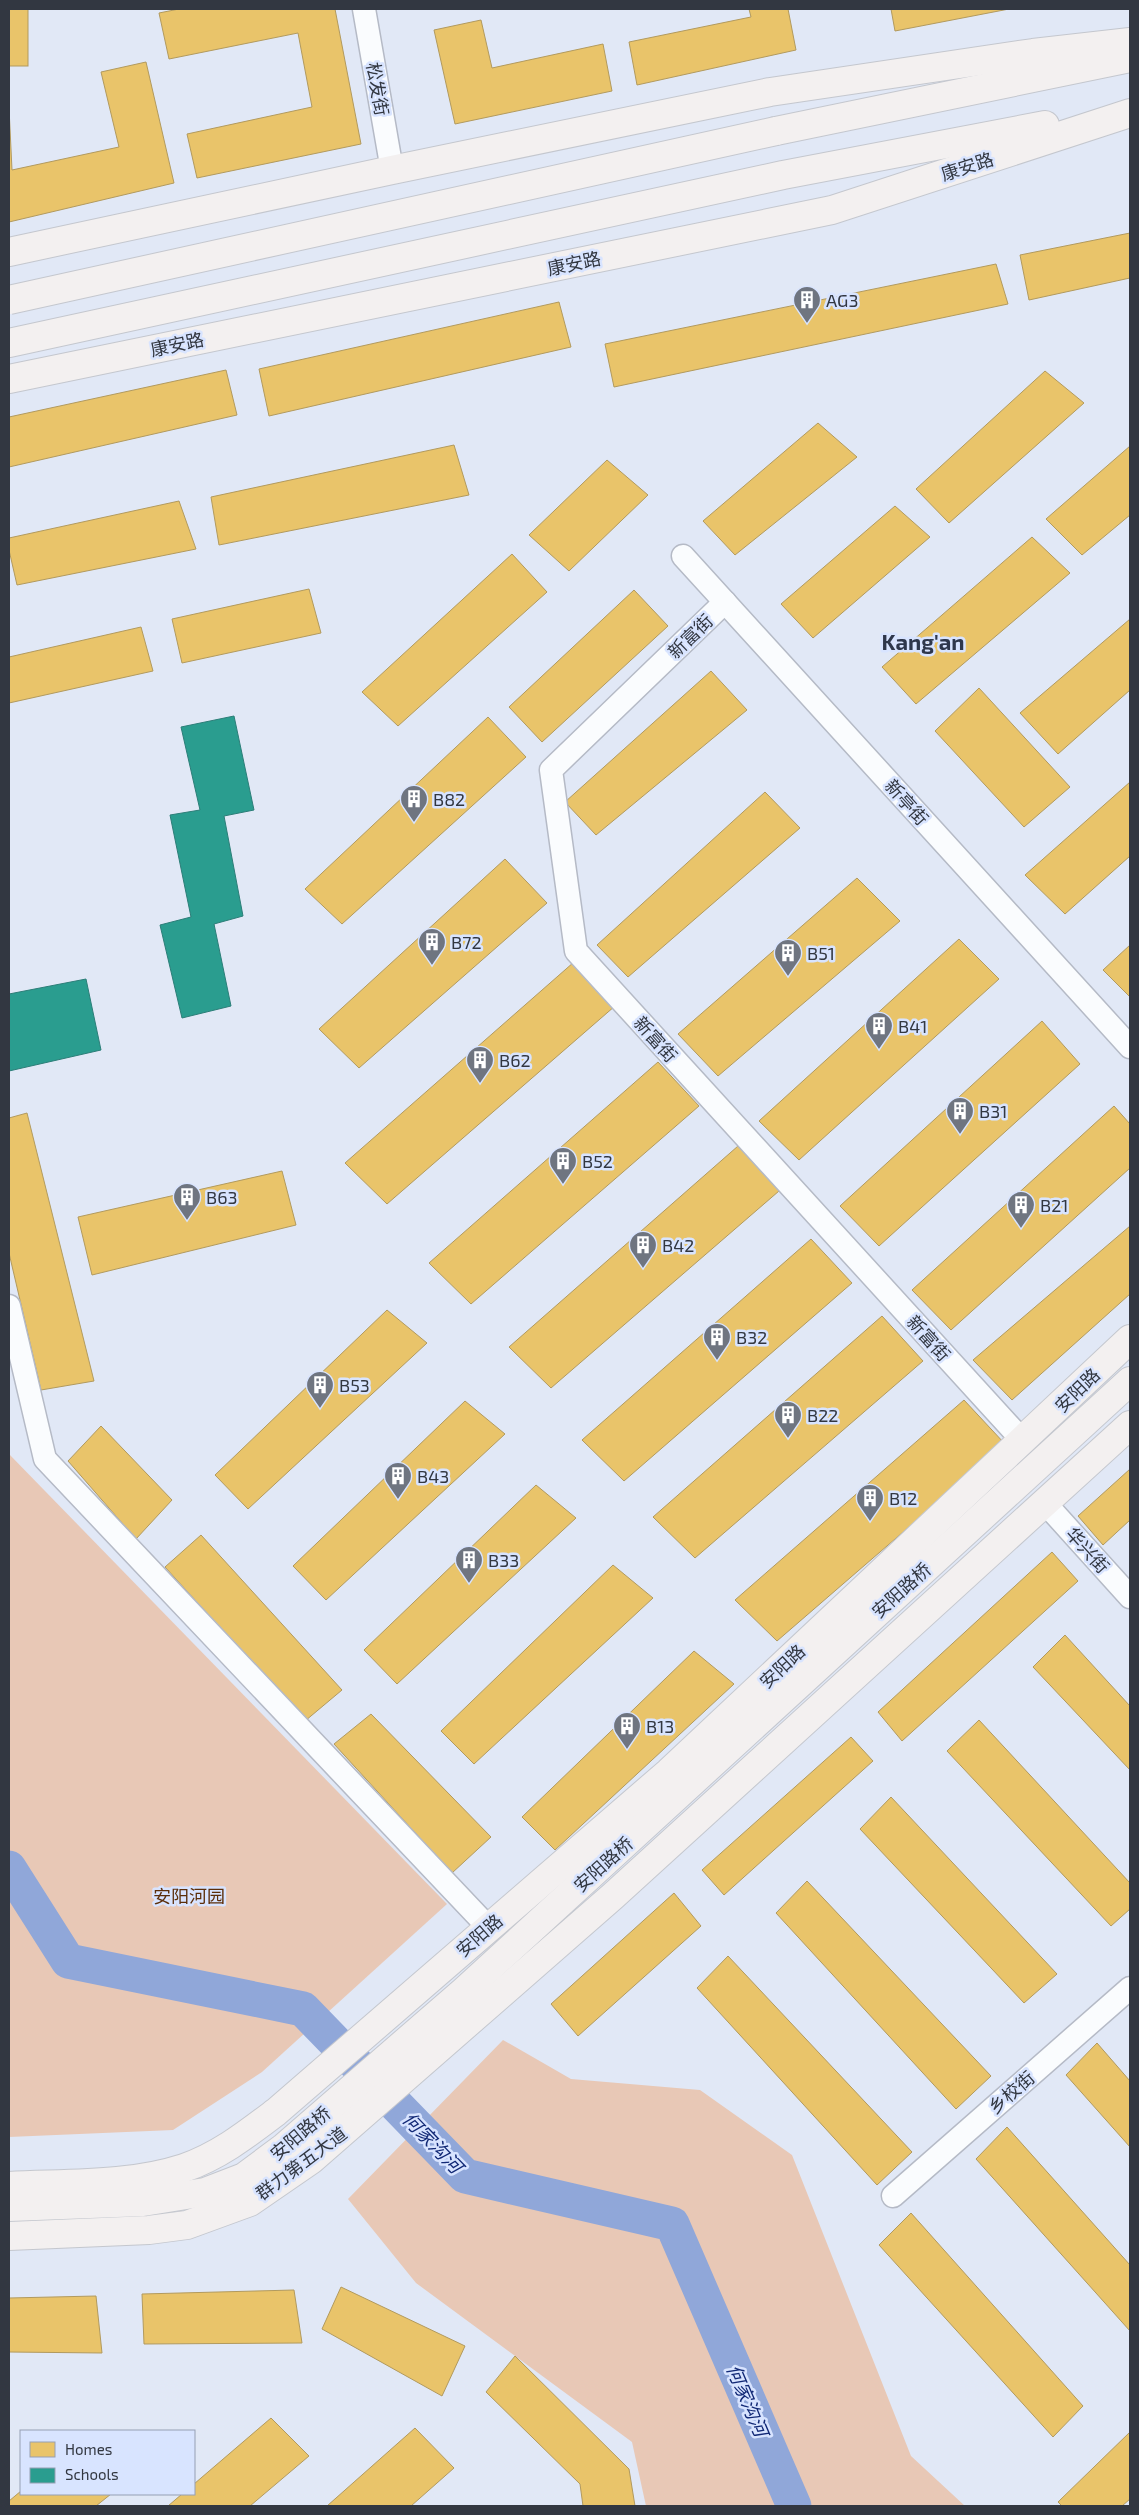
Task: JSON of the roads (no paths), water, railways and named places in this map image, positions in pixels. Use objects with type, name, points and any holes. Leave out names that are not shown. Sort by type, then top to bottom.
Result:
[{"type":"main road","points":[[9,252],[770,92],[1033,53],[1130,42]]},
{"type":"main road","points":[[9,300],[776,131],[1130,58]]},
{"type":"main road","name":"康安路","points":[[9,343],[783,175],[1130,109]]},
{"type":"main road","name":"康安路","points":[[9,379],[832,210],[1130,113]]},
{"type":"main road","name":"安阳路","points":[[9,2186],[116,2181],[184,2168],[217,2154],[242,2138],[276,2112],[669,1772],[1130,1339]]},
{"type":"main road","name":"安阳路桥","points":[[9,2207],[143,2202],[205,2192],[244,2177],[283,2148],[464,1991],[1130,1381]]},
{"type":"main road","points":[[1045,1502],[1130,1425]]},
{"type":"main road","name":"群力第五大道","points":[[9,2236],[149,2230],[187,2225],[250,2202],[311,2160],[613,1896],[1045,1502]]},
{"type":"street","name":"松发街","points":[[364,9],[392,170]]},
{"type":"street","name":"新亭街","points":[[683,556],[1130,1048]]},
{"type":"street","name":"新富街","points":[[725,602],[551,770],[576,951],[1023,1441]]},
{"type":"street","points":[[9,1306],[45,1460],[488,1928]]},
{"type":"street","name":"华兴街","points":[[1045,1502],[1130,1597]]},
{"type":"street","name":"乡校街","points":[[892,2196],[1130,1988]]},
{"type":"waterway","name":"何家沟河","points":[[9,1868],[68,1961],[303,2009],[465,2176],[672,2224],[794,2506]]},
{"type":"place","name":"AG3","points":[[807,324]]},
{"type":"place","name":"B82","points":[[414,823]]},
{"type":"place","name":"B72","points":[[432,966]]},
{"type":"place","name":"B51","points":[[788,977]]},
{"type":"place","name":"B41","points":[[879,1050]]},
{"type":"place","name":"B62","points":[[480,1084]]},
{"type":"place","name":"B31","points":[[960,1135]]},
{"type":"place","name":"B52","points":[[563,1185]]},
{"type":"place","name":"B63","points":[[187,1221]]},
{"type":"place","name":"B21","points":[[1021,1229]]},
{"type":"place","name":"B42","points":[[643,1269]]},
{"type":"place","name":"B32","points":[[717,1361]]},
{"type":"place","name":"B53","points":[[320,1409]]},
{"type":"place","name":"B22","points":[[788,1439]]},
{"type":"place","name":"B43","points":[[398,1500]]},
{"type":"place","name":"B12","points":[[870,1522]]},
{"type":"place","name":"B33","points":[[469,1584]]},
{"type":"place","name":"B13","points":[[627,1750]]},
{"type":"district","name":"Kang'an","points":[[923,641]]},
{"type":"park label","name":"安阳河园","points":[[189,1896]]}]
